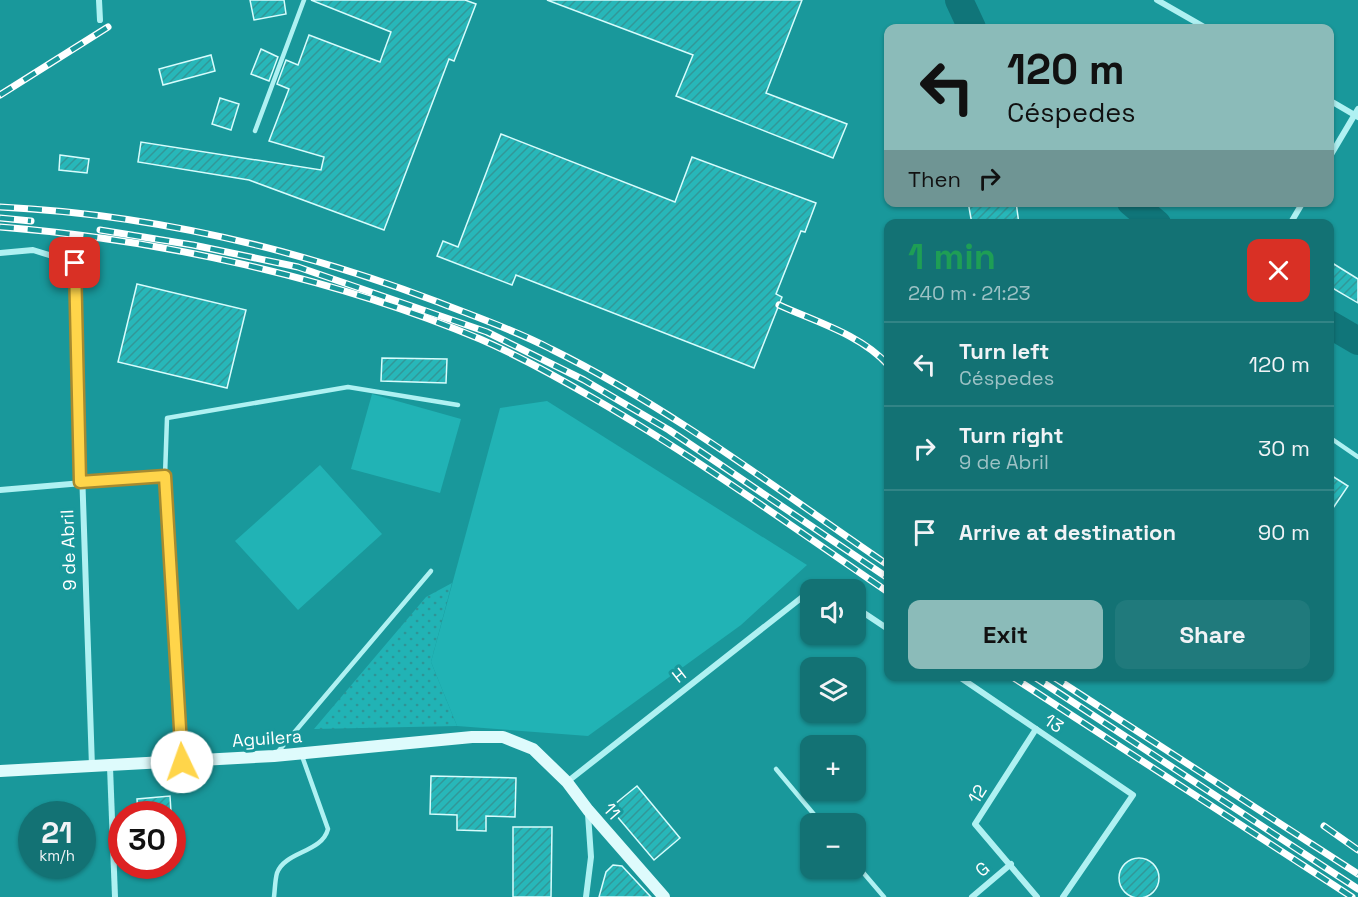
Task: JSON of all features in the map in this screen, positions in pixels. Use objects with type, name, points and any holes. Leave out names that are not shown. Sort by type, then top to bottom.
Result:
[{"type":"street","points":[[99,0],[100,20]]},
{"type":"street","points":[[1157,0],[1199,24]]},
{"type":"street","points":[[1334,102],[1357,114],[1334,150]]},
{"type":"street","name":"9 de Abril","points":[[0,253],[33,250],[75,263],[80,482],[92,768]]},
{"type":"street","points":[[0,490],[165,476],[182,762]]},
{"type":"street","name":"H","points":[[567,782],[800,599]]},
{"type":"street","points":[[866,614],[884,626]]},
{"type":"street","name":"13","points":[[965,681],[1133,795],[1063,897]]},
{"type":"street","name":"12","points":[[1036,729],[975,824],[1037,897]]},
{"type":"street","name":"Aguilera","points":[[0,771],[92,768],[274,756],[472,737],[503,737],[533,749]]},
{"type":"street","name":"11","points":[[533,749],[567,782],[588,810],[664,897]]},
{"type":"street","points":[[110,767],[115,897]]},
{"type":"street","points":[[586,897],[591,857],[588,810]]},
{"type":"street","name":"G","points":[[972,897],[1011,864]]},
{"type":"lane","points":[[255,132],[304,0]]},
{"type":"lane","points":[[165,476],[167,418],[348,387],[458,405]]},
{"type":"lane","points":[[1334,440],[1358,457]]},
{"type":"lane","points":[[274,756],[431,571]]},
{"type":"lane","points":[[274,897],[277,873],[281,865],[319,843],[326,836],[328,829],[302,753]]},
{"type":"lane","points":[[776,769],[813,813]]},
{"type":"lane","points":[[866,875],[884,897]]},
{"type":"shaded area","points":[[372,394],[461,419],[440,493],[351,469]]},
{"type":"shaded area","points":[[547,401],[807,565],[741,625],[588,736],[457,726],[431,662],[500,408]]},
{"type":"shaded area","points":[[320,465],[382,534],[298,610],[235,541]]},
{"type":"shaded area","points":[[452,583],[431,662],[457,726],[314,729],[426,597]]},
{"type":"building","points":[[250,0],[284,0],[286,14],[254,20]]},
{"type":"building","points":[[311,0],[465,0],[476,4],[454,61],[449,59],[384,230],[249,180],[138,162],[141,142],[321,170],[324,157],[269,141],[289,89],[277,84],[286,60],[298,65],[309,35],[380,62],[391,32]]},
{"type":"building","points":[[547,0],[802,0],[766,93],[847,124],[833,158],[676,96],[693,55]]},
{"type":"building","points":[[261,49],[278,57],[269,81],[251,74]]},
{"type":"building","points":[[211,55],[215,71],[163,85],[159,69]]},
{"type":"building","points":[[220,98],[239,104],[231,130],[212,124]]},
{"type":"building","points":[[501,134],[675,202],[692,157],[816,203],[805,232],[801,231],[776,294],[782,297],[754,368],[516,275],[512,285],[437,256],[443,241],[458,247]]},
{"type":"building","points":[[60,155],[89,159],[87,173],[59,170]]},
{"type":"building","points":[[969,207],[1017,207],[1018,219],[971,219]]},
{"type":"building","points":[[1334,264],[1358,279],[1358,303],[1334,289]]},
{"type":"building","points":[[137,284],[246,310],[227,388],[118,362]]},
{"type":"building","points":[[382,358],[447,359],[446,383],[381,381]]},
{"type":"building","points":[[1334,477],[1348,486],[1334,507]]},
{"type":"building","points":[[431,776],[516,778],[515,817],[486,816],[486,831],[457,830],[457,815],[430,814]]},
{"type":"building","points":[[637,786],[680,838],[654,860],[610,808]]},
{"type":"building","points":[[170,796],[170,801],[137,801],[137,799]]},
{"type":"building","points":[[513,827],[552,827],[551,897],[513,897]]},
{"type":"building","points":[[1139,858],[1153,864],[1159,878],[1153,892],[1139,898],[1125,892],[1119,878],[1125,864]]},
{"type":"building","points":[[613,865],[622,866],[651,897],[599,897],[606,872]]},
{"type":"waterway","points":[[959,0],[970,24]]},
{"type":"waterway","points":[[1137,207],[1151,219]]},
{"type":"waterway","points":[[1334,327],[1358,341]]},
{"type":"railway","points":[[0,95],[108,27]]},
{"type":"railway","points":[[0,207],[112,217],[223,237],[332,266],[495,324],[551,349],[639,397],[723,451],[884,562]]},
{"type":"railway","points":[[0,218],[31,221]]},
{"type":"railway","points":[[0,227],[121,241],[244,265],[366,297],[480,339],[552,375],[669,444],[884,589]]},
{"type":"railway","points":[[100,230],[193,245],[298,267],[487,332],[584,380],[669,430],[884,575]]},
{"type":"railway","points":[[779,305],[851,337],[884,361]]},
{"type":"railway","points":[[1019,681],[1352,897]]},
{"type":"railway","points":[[1041,681],[1358,889]]},
{"type":"railway","points":[[1060,681],[1358,874]]},
{"type":"railway","points":[[1324,826],[1358,850]]},
{"type":"route","points":[[75,263],[80,482],[165,476],[182,762]]}]
